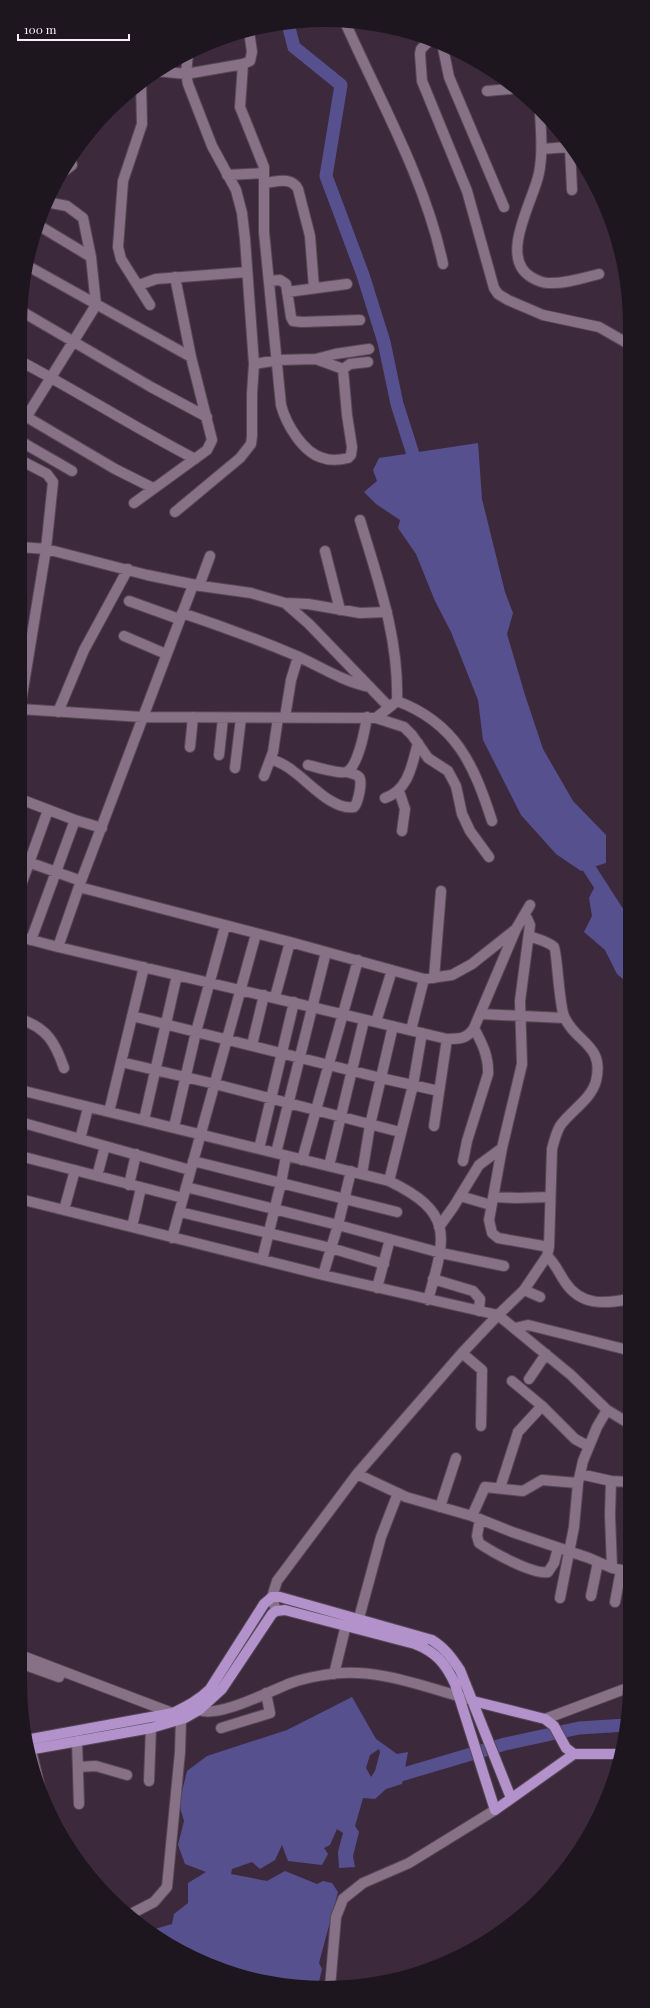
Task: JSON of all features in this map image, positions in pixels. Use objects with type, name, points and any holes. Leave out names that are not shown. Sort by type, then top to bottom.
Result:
[{"type":"main road","points":[[33,1739],[162,1716],[179,1718],[210,1689],[264,1604],[272,1597],[280,1597],[359,1618],[432,1640],[440,1645],[449,1653],[460,1670],[511,1798]]},
{"type":"main road","points":[[35,1749],[151,1728],[199,1710],[222,1689],[266,1622],[276,1611],[285,1610],[346,1625],[426,1648],[438,1656],[448,1668],[459,1696],[495,1810],[570,1751],[614,1754]]},
{"type":"main road","points":[[473,1700],[545,1719],[554,1726],[570,1751]]},
{"type":"street","points":[[348,28],[406,154],[438,244],[443,264]]},
{"type":"street","points":[[167,72],[186,74],[243,64],[250,61],[252,55],[250,37]]},
{"type":"street","points":[[425,45],[421,49],[420,54],[422,80],[467,191],[494,288],[498,294],[508,300],[543,315],[599,327],[623,340]]},
{"type":"street","points":[[444,52],[449,77],[504,207]]},
{"type":"street","points":[[175,512],[240,458],[251,444],[254,364],[248,272],[242,213],[236,190],[212,146],[186,74],[187,61]]},
{"type":"street","points":[[243,64],[240,107],[262,163],[264,173],[264,232],[278,360],[281,405],[284,419],[306,447],[315,455],[324,459],[338,460],[348,458],[352,451],[343,369]]},
{"type":"street","points":[[487,91],[506,89]]},
{"type":"street","points":[[141,91],[142,124],[123,181],[118,247],[121,259],[150,306]]},
{"type":"street","points":[[540,119],[542,149],[539,174],[519,235],[518,259],[521,268],[533,278],[548,283],[559,283],[599,274]]},
{"type":"street","points":[[542,149],[564,147]]},
{"type":"street","points":[[570,156],[572,190]]},
{"type":"street","points":[[227,175],[264,173]]},
{"type":"street","points":[[264,183],[288,181],[296,185],[298,189],[310,236],[314,288]]},
{"type":"street","points":[[27,410],[51,377],[96,306],[91,257],[83,218],[67,206],[53,203]]},
{"type":"street","points":[[43,228],[91,257]]},
{"type":"street","points":[[33,269],[96,306],[191,357]]},
{"type":"street","points":[[138,285],[156,279],[248,272]]},
{"type":"street","points":[[134,503],[195,459],[211,444],[212,435],[191,357],[175,277]]},
{"type":"street","points":[[269,281],[284,282],[291,317],[297,322],[360,320]]},
{"type":"street","points":[[287,292],[347,284]]},
{"type":"street","points":[[28,315],[151,387],[207,417]]},
{"type":"street","points":[[254,364],[278,360],[316,359],[335,354],[369,349]]},
{"type":"street","points":[[316,359],[343,369]]},
{"type":"street","points":[[343,369],[350,364],[368,362]]},
{"type":"street","points":[[27,365],[51,377],[160,441],[195,459]]},
{"type":"street","points":[[27,416],[115,469],[153,488]]},
{"type":"street","points":[[27,445],[72,471]]},
{"type":"street","points":[[27,464],[47,474],[53,482],[46,550],[27,666]]},
{"type":"street","points":[[347,772],[358,754],[372,718],[393,704],[398,674],[392,630],[360,520]]},
{"type":"street","points":[[27,548],[46,550],[196,585],[251,594],[285,603],[308,604],[360,613],[387,612]]},
{"type":"street","points":[[325,551],[340,610]]},
{"type":"street","points":[[58,947],[166,654],[181,616],[210,556]]},
{"type":"street","points":[[58,712],[84,650],[128,569]]},
{"type":"street","points":[[129,601],[240,633],[298,657],[350,682],[370,687]]},
{"type":"street","points":[[285,603],[309,624],[370,687],[393,704],[424,714],[441,725],[459,746],[471,765],[492,821]]},
{"type":"street","points":[[124,636],[166,654]]},
{"type":"street","points":[[264,776],[271,759],[298,657]]},
{"type":"street","points":[[27,710],[142,717],[372,718],[404,727],[418,743],[428,758],[441,765],[452,778],[462,814],[470,831],[489,857]]},
{"type":"street","points":[[190,747],[193,717]]},
{"type":"street","points":[[219,755],[223,718]]},
{"type":"street","points":[[236,768],[241,718]]},
{"type":"street","points":[[385,798],[400,791],[410,772],[418,743]]},
{"type":"street","points":[[271,759],[286,765],[326,798],[350,808],[357,804],[361,781],[358,776],[347,772],[308,765]]},
{"type":"street","points":[[400,791],[404,809],[402,831]]},
{"type":"street","points":[[27,802],[74,820],[102,828]]},
{"type":"street","points":[[27,855],[48,810]]},
{"type":"street","points":[[30,940],[74,820]]},
{"type":"street","points":[[27,862],[56,872],[80,884],[225,926],[429,979],[452,975],[472,964],[516,929]]},
{"type":"street","points":[[411,1030],[429,979],[441,891]]},
{"type":"street","points":[[27,939],[447,1039],[464,1038],[471,1034],[481,1014],[516,929],[527,909],[530,926],[520,1000],[522,1064],[502,1148],[492,1201],[489,1227],[492,1233],[498,1238],[548,1251]]},
{"type":"street","points":[[174,1127],[184,1078],[225,926]]},
{"type":"street","points":[[172,1238],[202,1135],[226,1039],[256,934]]},
{"type":"street","points":[[529,936],[549,943],[556,952],[558,984],[564,1018],[579,1038],[593,1049],[597,1072],[595,1083],[588,1095],[560,1126],[555,1136],[552,1149],[548,1251],[571,1290],[579,1297],[597,1302],[623,1300]]},
{"type":"street","points":[[275,997],[290,942]]},
{"type":"street","points":[[262,1260],[281,1183],[281,1155],[288,1103],[326,952]]},
{"type":"street","points":[[302,1160],[358,960]]},
{"type":"street","points":[[109,1112],[144,967]]},
{"type":"street","points":[[376,1022],[392,970]]},
{"type":"street","points":[[144,1120],[177,975]]},
{"type":"street","points":[[252,1046],[264,996]]},
{"type":"street","points":[[259,1150],[294,1002]]},
{"type":"street","points":[[481,1014],[564,1018]]},
{"type":"street","points":[[132,1016],[352,1071],[439,1091]]},
{"type":"street","points":[[329,1166],[364,1020]]},
{"type":"street","points":[[27,1022],[41,1028],[49,1036],[58,1051],[64,1068]]},
{"type":"street","points":[[362,1174],[370,1125],[393,1026]]},
{"type":"street","points":[[463,1161],[467,1141],[488,1074],[489,1064],[486,1053],[474,1028]]},
{"type":"street","points":[[389,1181],[400,1132],[413,1085],[422,1033]]},
{"type":"street","points":[[434,1126],[447,1039]]},
{"type":"street","points":[[121,1062],[184,1078],[215,1084],[400,1132]]},
{"type":"street","points":[[27,1092],[389,1181],[419,1197],[435,1216],[439,1227],[441,1236],[441,1253],[428,1300]]},
{"type":"street","points":[[80,1138],[88,1108]]},
{"type":"street","points":[[27,1124],[136,1154],[281,1183],[344,1200],[397,1212]]},
{"type":"street","points":[[97,1176],[105,1146]]},
{"type":"street","points":[[439,1227],[479,1165],[502,1148]]},
{"type":"street","points":[[129,1185],[136,1154]]},
{"type":"street","points":[[27,1158],[183,1198]]},
{"type":"street","points":[[64,1210],[75,1170]]},
{"type":"street","points":[[323,1275],[338,1225],[351,1171]]},
{"type":"street","points":[[186,1187],[338,1225],[441,1253],[504,1266]]},
{"type":"street","points":[[132,1227],[141,1188]]},
{"type":"street","points":[[460,1196],[492,1201],[517,1198],[550,1197]]},
{"type":"street","points":[[27,1201],[377,1288],[498,1314],[571,1376],[607,1410],[623,1420]]},
{"type":"street","points":[[180,1212],[331,1248],[384,1264]]},
{"type":"street","points":[[377,1288],[390,1239]]},
{"type":"street","points":[[276,1611],[272,1597],[277,1581],[357,1474],[462,1353],[498,1314],[524,1290],[548,1251]]},
{"type":"street","points":[[433,1279],[473,1291],[480,1299],[479,1310]]},
{"type":"street","points":[[524,1290],[540,1297]]},
{"type":"street","points":[[515,1328],[528,1325],[623,1349]]},
{"type":"street","points":[[462,1353],[482,1370],[481,1426]]},
{"type":"street","points":[[529,1379],[546,1354]]},
{"type":"street","points":[[512,1382],[542,1406],[568,1433],[588,1446]]},
{"type":"street","points":[[500,1488],[518,1432],[542,1406]]},
{"type":"street","points":[[560,1598],[574,1527],[579,1478],[588,1446],[607,1410]]},
{"type":"street","points":[[440,1507],[456,1458]]},
{"type":"street","points":[[357,1474],[398,1493],[476,1517],[568,1552],[621,1570]]},
{"type":"street","points":[[558,1548],[554,1563],[548,1572],[538,1571],[518,1564],[479,1543],[476,1517],[485,1487],[523,1492],[542,1480],[579,1478],[623,1482]]},
{"type":"street","points":[[611,1481],[610,1515],[621,1570],[615,1602]]},
{"type":"street","points":[[359,1618],[381,1537],[398,1493]]},
{"type":"street","points":[[590,1596],[598,1562]]},
{"type":"street","points":[[334,1674],[346,1625]]},
{"type":"street","points":[[27,1658],[179,1718],[178,1774],[167,1887],[154,1902],[135,1912]]},
{"type":"street","points":[[27,1666],[162,1716]]},
{"type":"street","points":[[199,1710],[210,1713],[227,1709],[294,1682],[334,1674],[364,1673],[387,1676],[473,1700]]},
{"type":"street","points":[[545,1719],[623,1690]]},
{"type":"street","points":[[221,1728],[270,1713],[266,1693]]},
{"type":"street","points":[[149,1781],[151,1728]]},
{"type":"street","points":[[77,1742],[79,1804]]},
{"type":"street","points":[[78,1767],[96,1766],[127,1775]]},
{"type":"street","points":[[331,1981],[336,1917],[343,1899],[363,1883],[410,1863],[495,1810]]},
{"type":"shaded area","points":[[478,443],[482,499],[505,592],[513,613],[507,634],[525,695],[543,749],[573,801],[606,835],[606,863],[581,871],[556,854],[521,815],[483,740],[478,700],[451,632],[435,601],[416,554],[398,528],[400,520],[376,504],[364,492],[377,481],[373,470],[379,458]]},
{"type":"shaded area","points":[[595,886],[612,892],[617,906],[623,908],[623,979],[617,974],[605,950],[584,932],[592,916],[589,898]]},
{"type":"shaded area","points":[[352,1697],[376,1739],[397,1754],[408,1752],[402,1784],[386,1789],[375,1799],[363,1798],[355,1826],[359,1832],[353,1856],[355,1867],[339,1868],[338,1852],[343,1833],[337,1829],[330,1845],[324,1848],[328,1854],[322,1865],[288,1861],[282,1845],[275,1860],[260,1869],[252,1862],[232,1869],[231,1874],[267,1881],[285,1871],[317,1884],[323,1881],[332,1883],[338,1892],[319,1963],[322,1969],[319,1981],[267,1975],[229,1965],[193,1950],[156,1929],[172,1924],[174,1914],[188,1903],[188,1883],[206,1872],[185,1864],[178,1845],[184,1821],[179,1804],[187,1771],[207,1756],[287,1730]],"holes":[[[379,1749],[380,1752],[375,1771],[371,1777],[366,1768],[370,1755]]]},
{"type":"waterway","points":[[289,30],[294,47],[341,85],[326,176],[363,275],[384,342],[397,404],[418,470]]},
{"type":"waterway","points":[[580,854],[623,921]]},
{"type":"waterway","points":[[387,1779],[505,1744],[579,1728],[619,1725]]}]
